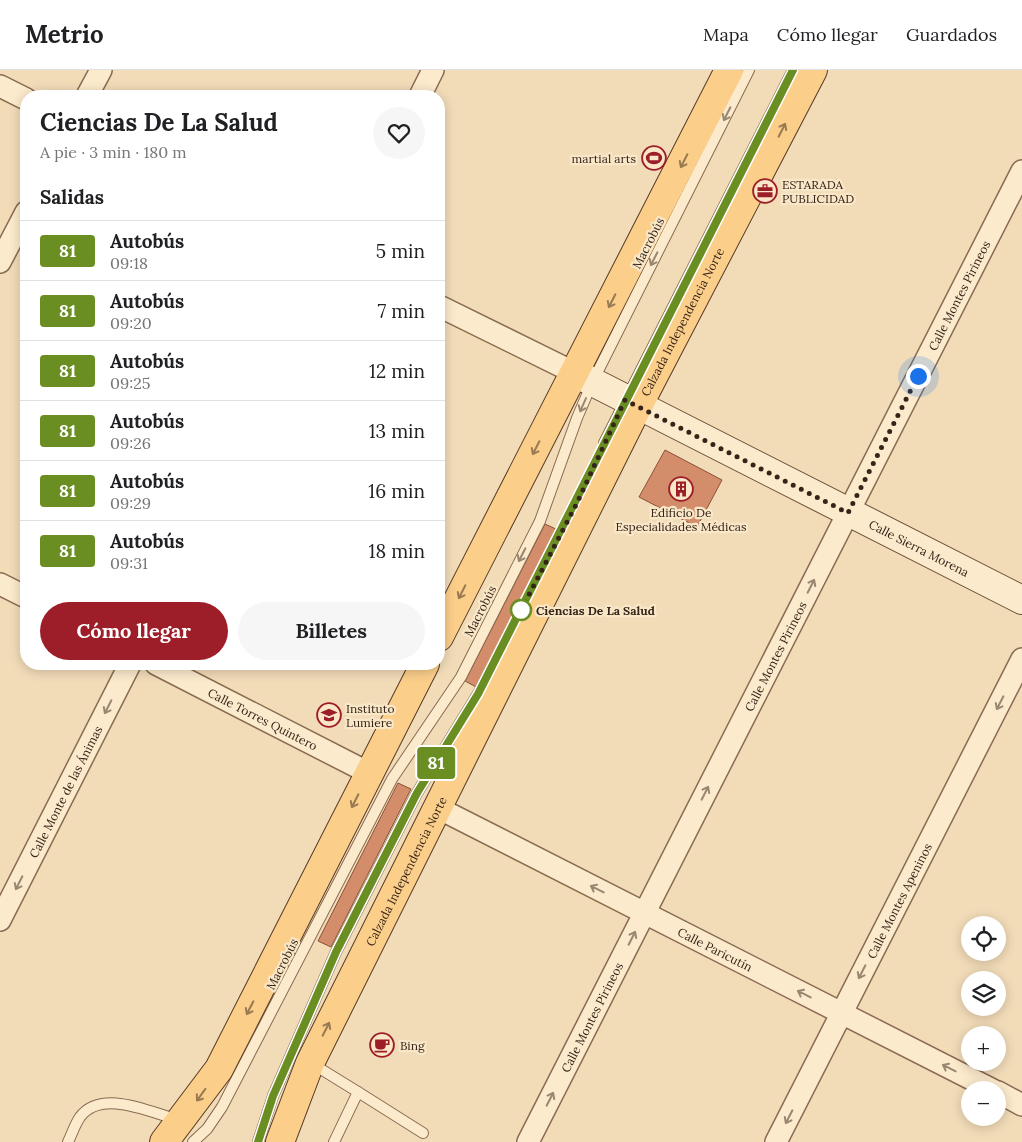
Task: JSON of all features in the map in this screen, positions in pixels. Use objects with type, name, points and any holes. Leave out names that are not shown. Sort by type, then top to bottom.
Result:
[{"type":"main road","points":[[445,626],[583,378],[729,70]]},
{"type":"main road","name":"Calzada Independencia Norte","points":[[280,1142],[310,1063],[438,808],[631,403],[813,70]]},
{"type":"main road","points":[[164,1142],[187,1132],[422,670]]},
{"type":"street","points":[[90,90],[101,70]]},
{"type":"street","points":[[423,90],[433,70]]},
{"type":"street","points":[[0,86],[20,96]]},
{"type":"street","name":"Calle Montes Pirineos","points":[[528,1142],[1022,172]]},
{"type":"street","points":[[0,262],[20,224]]},
{"type":"street","points":[[445,309],[583,378]]},
{"type":"street","name":"Calle Sierra Morena","points":[[583,378],[1022,600]]},
{"type":"street","points":[[0,584],[20,594]]},
{"type":"street","name":"Calle Montes Apeninos","points":[[776,1142],[1022,659]]},
{"type":"street","name":"Calle Monte de las Ánimas","points":[[0,920],[127,670]]},
{"type":"street","name":"Calle Torres Quintero","points":[[168,670],[369,774]]},
{"type":"street","name":"Calle Paricutín","points":[[438,808],[975,1081]]},
{"type":"street","points":[[1006,1096],[1022,1105]]},
{"type":"lane","name":"Macrobús","points":[[187,1132],[207,1129],[222,1107],[392,779],[461,677],[540,521],[577,418],[583,378],[749,70]]},
{"type":"lane","points":[[600,452],[631,403],[793,70]]},
{"type":"lane","points":[[258,1142],[273,1096],[336,952],[417,793],[478,694],[505,643]]},
{"type":"lane","points":[[310,1063],[423,1133]]},
{"type":"lane","points":[[334,1142],[358,1092]]},
{"type":"lane","points":[[68,1142],[80,1117],[90,1108],[103,1103],[117,1103],[187,1132]]},
{"type":"building","name":"Edificio De Especialidades Médicas","points":[[665,450],[722,480],[697,527],[639,497]]},
{"type":"building","name":"Ciencias De La Salud","points":[[545,524],[558,530],[478,688],[465,681]]},
{"type":"building","points":[[398,783],[411,789],[331,947],[318,941]]},
{"type":"bus line","name":"81","points":[[258,1142],[273,1096],[336,952],[417,793],[478,694],[576,505],[625,400],[793,70]]},
{"type":"place","name":"martial arts","points":[[654,158]]},
{"type":"place","name":"ESTARADA PUBLICIDAD","points":[[765,191]]},
{"type":"place","name":"Edificio De Especialidades Médicas","points":[[681,489]]},
{"type":"place","name":"Ciencias De La Salud","points":[[521,610]]},
{"type":"place","name":"Instituto Lumiere","points":[[329,715]]},
{"type":"place","name":"Bing","points":[[382,1045]]},
{"type":"route","points":[[521,610],[576,505],[625,400],[848,513],[918,376]]}]
